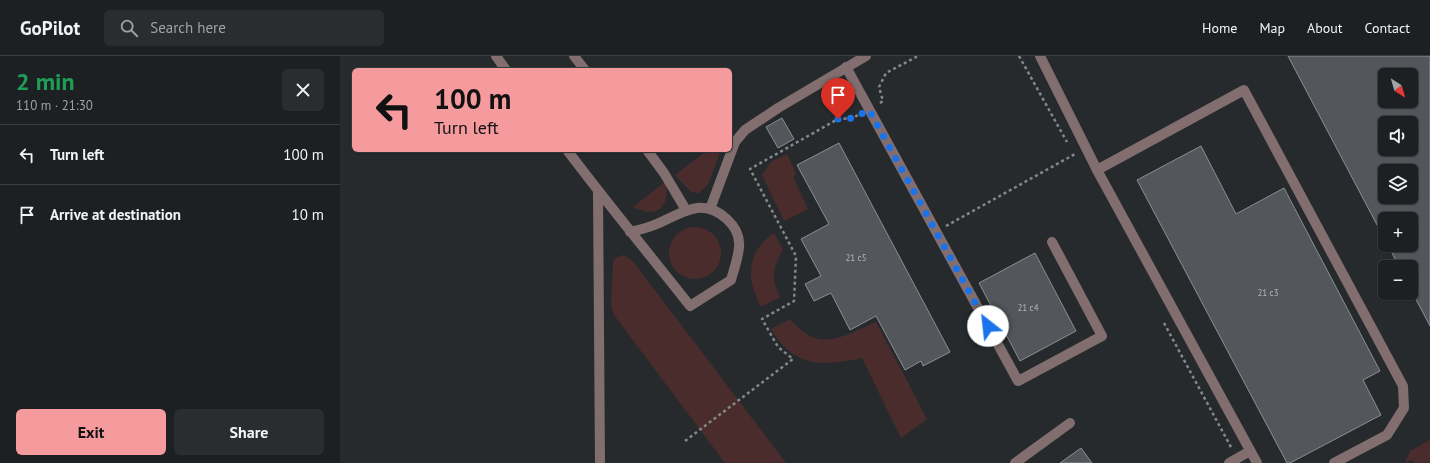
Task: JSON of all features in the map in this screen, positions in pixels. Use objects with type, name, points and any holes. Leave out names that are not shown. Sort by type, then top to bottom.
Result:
[{"type":"street","points":[[496,56],[505,68]]},
{"type":"street","points":[[574,56],[583,68]]},
{"type":"street","points":[[732,150],[735,142],[745,130],[778,108],[866,56]]},
{"type":"street","points":[[1040,56],[1097,170],[1257,463]]},
{"type":"street","points":[[846,67],[1018,381],[1102,336],[1052,242]]},
{"type":"street","points":[[1097,170],[1244,90],[1403,386],[1404,408],[1386,435],[1348,460],[1334,463]]},
{"type":"street","points":[[568,152],[598,192],[630,232],[690,306],[731,280],[737,261],[739,246],[736,233],[730,222],[710,209],[698,208],[686,210],[653,226],[630,232]]},
{"type":"street","points":[[648,152],[664,173],[686,210]]},
{"type":"street","points":[[710,209],[731,152]]},
{"type":"street","points":[[598,192],[600,463]]},
{"type":"street","points":[[1015,463],[1070,423]]},
{"type":"street","points":[[1229,463],[1250,451]]},
{"type":"path","points":[[685,441],[794,358],[778,347],[762,319],[794,301],[796,256],[750,169],[838,119],[853,118],[883,101],[879,87],[886,73],[918,56]]},
{"type":"path","points":[[936,231],[1086,148]]},
{"type":"shaded area","points":[[705,152],[720,152],[708,184],[699,193],[691,192],[675,175]]},
{"type":"shaded area","points":[[787,154],[796,174],[793,177],[808,209],[784,221],[762,175],[771,162]]},
{"type":"shaded area","points":[[665,182],[667,192],[665,202],[659,209],[648,212],[633,207]]},
{"type":"shaded area","points":[[690,227],[700,227],[714,234],[721,248],[721,258],[714,272],[700,279],[690,279],[680,275],[673,268],[669,258],[669,248],[673,238],[680,231]]},
{"type":"shaded area","points":[[774,233],[783,250],[779,256],[774,273],[775,284],[780,297],[761,307],[753,286],[751,267],[758,249]]},
{"type":"shaded area","points":[[623,255],[632,260],[786,463],[725,463],[614,315],[611,305],[613,263],[615,258]]},
{"type":"shaded area","points":[[790,319],[801,330],[811,336],[821,339],[841,337],[876,322],[927,419],[901,438],[862,358],[834,363],[822,363],[799,357],[789,351],[780,342],[771,329]]},
{"type":"shaded area","points":[[1430,440],[1430,463],[1414,463],[1412,460],[1405,463],[1410,451]]},
{"type":"building","points":[[1288,56],[1430,56],[1430,326],[1416,300],[1418,300],[1418,260],[1396,260],[1392,252],[1418,252],[1418,212],[1378,212],[1378,227]]},
{"type":"building","points":[[782,118],[794,139],[778,148],[766,127]]},
{"type":"building","points":[[839,143],[950,352],[923,366],[921,361],[905,370],[876,316],[850,330],[831,293],[814,301],[805,284],[821,276],[801,239],[829,224],[797,165]]},
{"type":"building","points":[[1201,146],[1236,214],[1284,188],[1380,371],[1363,380],[1381,415],[1290,463],[1287,463],[1137,180]]},
{"type":"building","points":[[1035,253],[1076,331],[1020,361],[979,283]]},
{"type":"building","points":[[1081,448],[1092,463],[1060,463]]},
{"type":"route","points":[[838,119],[853,118],[869,110],[988,326]]}]
